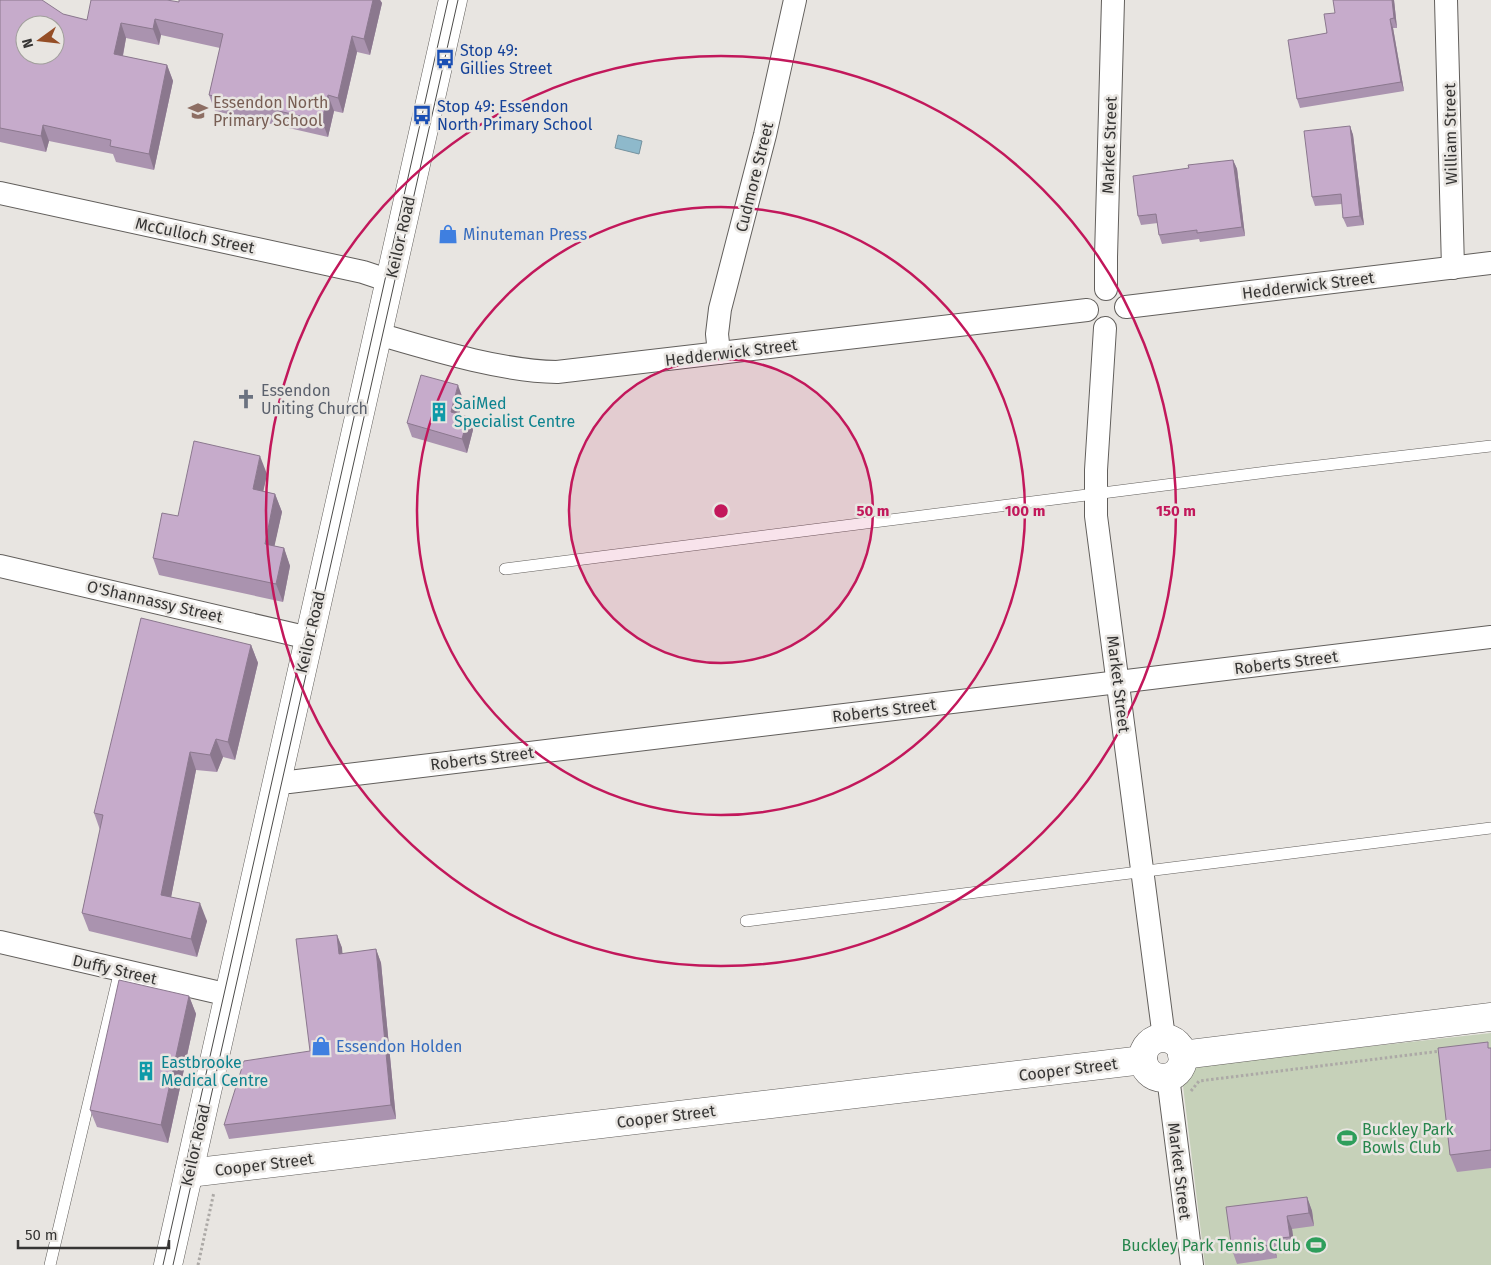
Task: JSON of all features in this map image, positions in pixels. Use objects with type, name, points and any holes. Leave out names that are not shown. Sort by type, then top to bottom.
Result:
[{"type":"main road","name":"Keilor Road","points":[[168,1265],[453,0]]},
{"type":"main road","points":[[1171,1057],[1491,1016]]},
{"type":"main road","name":"Cooper Street","points":[[189,1173],[1143,1060],[1144,1053],[1149,1044],[1155,1040],[1171,1057]]},
{"type":"street","name":"Cudmore Street","points":[[718,353],[717,334],[720,309],[765,134],[795,0]]},
{"type":"street","name":"Market Street","points":[[1106,289],[1113,0]]},
{"type":"street","name":"William Street","points":[[1446,0],[1453,268]]},
{"type":"street","name":"McCulloch Street","points":[[0,193],[363,272],[390,281]]},
{"type":"street","name":"Hedderwick Street","points":[[1126,306],[1491,263]]},
{"type":"street","points":[[1106,289],[1112,290],[1121,296],[1126,306],[1120,322],[1116,326],[1105,328],[1099,327],[1090,320],[1087,304],[1094,293],[1106,289]]},
{"type":"street","name":"Hedderwick Street","points":[[378,334],[478,360],[539,372],[556,372],[1087,310]]},
{"type":"street","name":"Market Street","points":[[1105,328],[1096,516],[1142,871],[1171,1057],[1192,1265]]},
{"type":"street","name":"O'Shannassy Street","points":[[0,566],[309,638]]},
{"type":"street","name":"Roberts Street","points":[[277,779],[289,782],[1491,637]]},
{"type":"street","name":"Duffy Street","points":[[0,942],[229,995]]},
{"type":"lane","points":[[505,569],[1275,471],[1491,446]]},
{"type":"lane","points":[[746,920],[1491,828]]},
{"type":"lane","points":[[50,1265],[120,970]]},
{"type":"path","points":[[1192,1100],[1191,1091],[1199,1081],[1443,1051]]},
{"type":"path","points":[[198,1265],[219,1169]]},
{"type":"green space","name":"Buckley Park Bowls Club","points":[[1491,1033],[1491,1265],[1205,1265],[1182,1078],[1192,1066]]},
{"type":"water","points":[[618,135],[642,141],[639,154],[615,148]]},
{"type":"building","points":[[0,0],[42,0],[63,14],[87,20],[91,0],[167,0],[179,2],[179,0],[373,0],[364,39],[352,36],[338,98],[328,95],[322,121],[209,95],[223,34],[155,19],[153,29],[121,23],[114,54],[167,65],[149,154],[110,146],[111,140],[43,125],[41,136],[0,128]]},
{"type":"building","points":[[1333,0],[1392,0],[1394,18],[1390,19],[1401,82],[1297,99],[1288,40],[1327,33],[1324,14],[1335,13]]},
{"type":"building","points":[[1350,126],[1360,216],[1343,218],[1341,194],[1312,197],[1304,131]]},
{"type":"building","points":[[1233,160],[1242,227],[1197,233],[1197,230],[1159,235],[1156,214],[1138,216],[1133,176],[1189,168],[1188,165]]},
{"type":"building","name":"SaiMed Specialist Centre","points":[[421,375],[458,385],[451,412],[468,417],[462,439],[407,423]]},
{"type":"building","points":[[194,441],[260,456],[253,489],[275,494],[265,544],[284,548],[276,584],[153,558],[162,513],[178,516]]},
{"type":"building","points":[[141,618],[251,645],[228,742],[216,739],[210,755],[190,752],[161,895],[200,903],[191,939],[82,913],[103,815],[94,813]]},
{"type":"building","points":[[337,935],[339,954],[376,949],[391,1105],[224,1125],[244,1061],[310,1051],[296,939]]},
{"type":"building","name":"Eastbrooke Medical Centre","points":[[119,980],[189,996],[161,1125],[90,1110]]},
{"type":"building","points":[[1488,1042],[1488,1048],[1491,1048],[1491,1150],[1450,1155],[1438,1048]]},
{"type":"building","points":[[1307,1197],[1309,1213],[1287,1216],[1290,1237],[1271,1239],[1272,1245],[1232,1250],[1226,1207]]},
{"type":"tram line","points":[[163,1265],[448,0]]},
{"type":"tram line","points":[[173,1265],[458,0]]},
{"type":"place","name":"Stop 49: Gillies Street","points":[[445,59]]},
{"type":"place","name":"Essendon North Primary School","points":[[198,111]]},
{"type":"place","name":"Stop 49: Essendon North Primary School","points":[[422,115]]},
{"type":"place","name":"Minuteman Press","points":[[448,234]]},
{"type":"place","name":"Essendon Uniting Church","points":[[246,399]]},
{"type":"place","name":"SaiMed Specialist Centre","points":[[439,412]]},
{"type":"place","name":"Essendon Holden","points":[[321,1046]]},
{"type":"place","name":"Eastbrooke Medical Centre","points":[[146,1071]]},
{"type":"place","name":"Buckley Park Bowls Club","points":[[1347,1138]]},
{"type":"place","name":"Buckley Park Tennis Club","points":[[1316,1245]]}]
